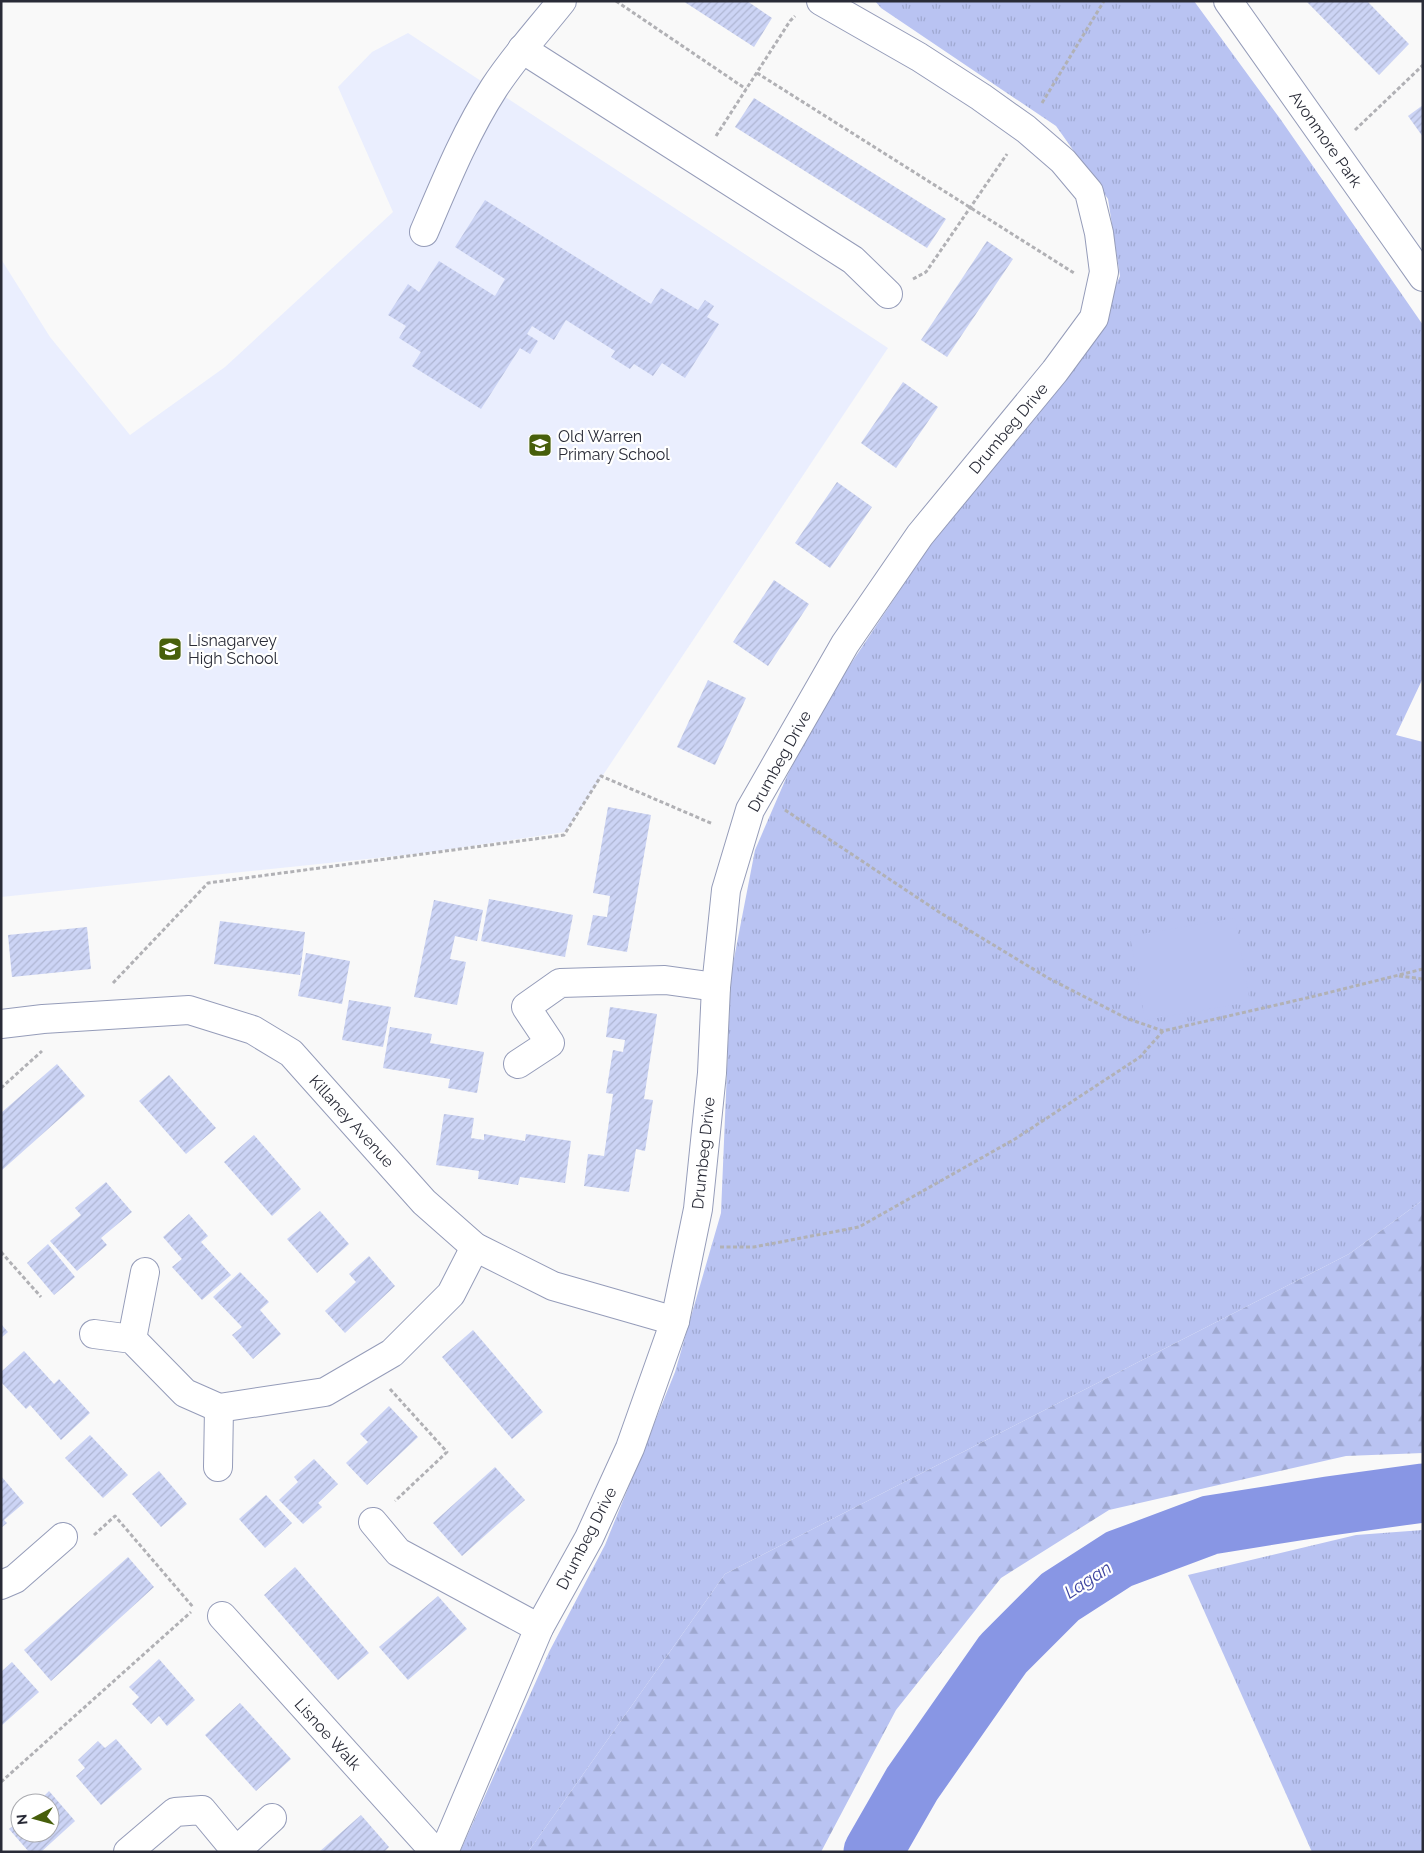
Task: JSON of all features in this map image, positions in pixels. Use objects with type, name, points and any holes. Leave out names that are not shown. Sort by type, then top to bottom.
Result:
[{"type":"street","points":[[424,232],[459,151],[494,88],[522,49],[562,1]]},
{"type":"street","name":"Drumbeg Drive","points":[[444,1852],[539,1628],[589,1538],[630,1448],[675,1320],[698,1209],[712,1073],[716,987],[726,890],[750,810],[845,644],[920,535],[1055,372],[1094,318],[1104,272],[1099,233],[1089,192],[1063,161],[1026,129],[919,57],[821,1]]},
{"type":"street","name":"Avonmore Park","points":[[1228,1],[1423,277]]},
{"type":"street","points":[[522,49],[854,260],[888,294]]},
{"type":"street","points":[[518,1064],[550,1043],[526,1006],[560,983],[665,980],[716,987]]},
{"type":"street","name":"Killaney Avenue","points":[[1,1024],[80,1016],[189,1010],[253,1030],[292,1053],[424,1202],[475,1247],[553,1286],[675,1320]]},
{"type":"street","points":[[94,1334],[132,1339],[185,1393],[219,1408],[325,1392],[392,1353],[451,1294],[475,1247]]},
{"type":"street","points":[[132,1339],[146,1272]]},
{"type":"street","points":[[218,1467],[219,1408]]},
{"type":"street","points":[[373,1522],[398,1552],[539,1628]]},
{"type":"street","points":[[1,1585],[15,1579],[63,1537]]},
{"type":"street","name":"Lisnoe Walk","points":[[222,1616],[435,1852]]},
{"type":"street","points":[[128,1852],[175,1812],[202,1810],[236,1851],[272,1818]]},
{"type":"path","points":[[616,1],[746,89]]},
{"type":"path","points":[[888,294],[926,272],[1026,129],[1104,1]]},
{"type":"path","points":[[700,162],[796,14]]},
{"type":"path","points":[[1334,151],[1423,64]]},
{"type":"path","points":[[757,73],[1100,290]]},
{"type":"path","points":[[80,1016],[208,883],[564,835],[601,776],[742,837]]},
{"type":"path","points":[[759,793],[938,912],[1040,973],[1126,1018],[1163,1030],[1423,969]]},
{"type":"path","points":[[1396,976],[1423,979]]},
{"type":"path","points":[[690,1248],[754,1247],[859,1227],[1015,1139],[1140,1057],[1163,1030]]},
{"type":"path","points":[[1,1252],[41,1296]]},
{"type":"path","points":[[370,1367],[447,1452],[373,1522]]},
{"type":"path","points":[[1,1782],[195,1609],[116,1516],[94,1536],[63,1537]]},
{"type":"shaded area","name":"Old Warren Primary School","points":[[408,33],[888,348],[565,832],[425,853],[1,897],[1,259],[50,337],[130,435],[225,367],[393,212],[338,87],[372,52]]},
{"type":"green space","points":[[875,1],[1194,1],[1281,120],[1423,325],[1423,678],[1396,735],[1423,742],[1423,1200],[1349,1254],[725,1574],[528,1852],[460,1852],[549,1652],[605,1545],[675,1372],[721,1213],[731,974],[755,850],[787,776],[826,701],[940,530],[1084,355],[1120,276],[1108,199],[1056,126],[881,8]]},
{"type":"green space","points":[[1235,918],[1250,1002],[1145,1020],[1130,936]]},
{"type":"green space","points":[[1423,1200],[1423,1453],[1346,1456],[1109,1510],[1001,1578],[896,1710],[821,1852],[528,1852],[725,1574],[1349,1254]]},
{"type":"green space","points":[[1423,1530],[1423,1852],[1312,1852],[1188,1575],[1356,1535]]},
{"type":"building","points":[[683,1],[747,1],[772,18],[754,47]]},
{"type":"building","points":[[1306,1],[1367,1],[1409,44],[1379,75]]},
{"type":"building","points":[[754,98],[946,219],[927,248],[735,127]]},
{"type":"building","points":[[1423,105],[1423,137],[1408,116]]},
{"type":"building","points":[[485,200],[651,304],[661,288],[698,310],[705,300],[714,306],[707,317],[719,324],[685,378],[662,363],[653,376],[634,364],[630,369],[611,357],[615,351],[566,320],[554,340],[532,326],[527,334],[538,341],[530,354],[520,348],[481,409],[412,366],[421,352],[399,338],[406,326],[388,315],[408,284],[419,292],[439,261],[495,296],[505,279],[455,247]]},
{"type":"building","points":[[987,241],[1013,259],[947,357],[921,340]]},
{"type":"building","points":[[903,382],[938,407],[896,468],[861,443]]},
{"type":"building","points":[[837,482],[872,507],[830,568],[795,543]]},
{"type":"building","points":[[774,580],[809,604],[768,666],[733,642]]},
{"type":"building","points":[[708,680],[746,698],[715,765],[677,747]]},
{"type":"building","points":[[608,807],[651,815],[627,952],[587,945],[593,915],[607,917],[610,896],[593,893]]},
{"type":"building","points":[[489,899],[573,915],[565,957],[481,941]]},
{"type":"building","points":[[434,900],[483,910],[477,941],[455,936],[450,959],[466,962],[457,1005],[414,997]]},
{"type":"building","points":[[220,921],[305,932],[300,975],[214,964]]},
{"type":"building","points":[[87,927],[91,969],[12,977],[8,935]]},
{"type":"building","points":[[306,953],[350,961],[342,1004],[298,996]]},
{"type":"building","points":[[349,1000],[391,1007],[383,1047],[342,1040]]},
{"type":"building","points":[[610,1007],[657,1014],[644,1099],[653,1100],[645,1151],[636,1149],[629,1192],[584,1186],[588,1154],[604,1156],[613,1094],[606,1093],[613,1050],[623,1052],[625,1040],[606,1037]]},
{"type":"building","points":[[390,1027],[432,1034],[430,1043],[484,1052],[477,1093],[448,1088],[450,1079],[383,1068]]},
{"type":"building","points":[[57,1064],[85,1096],[1,1171],[1,1113]]},
{"type":"building","points":[[169,1075],[216,1128],[186,1154],[139,1101]]},
{"type":"building","points":[[444,1114],[474,1118],[471,1138],[484,1140],[484,1134],[525,1141],[526,1134],[571,1141],[565,1183],[520,1177],[518,1185],[478,1179],[479,1171],[436,1165]]},
{"type":"building","points":[[254,1135],[301,1189],[272,1216],[224,1162]]},
{"type":"building","points":[[106,1182],[132,1212],[101,1238],[107,1245],[77,1271],[50,1241],[81,1215],[75,1208]]},
{"type":"building","points":[[320,1211],[349,1244],[317,1273],[287,1239]]},
{"type":"building","points":[[189,1214],[208,1236],[201,1242],[231,1275],[202,1300],[172,1267],[182,1259],[163,1237]]},
{"type":"building","points":[[48,1244],[75,1277],[54,1295],[27,1263]]},
{"type":"building","points":[[369,1256],[395,1286],[345,1333],[325,1311],[356,1282],[349,1274]]},
{"type":"building","points":[[240,1272],[269,1302],[260,1310],[281,1334],[253,1359],[232,1335],[242,1327],[213,1297]]},
{"type":"building","points":[[1,1324],[8,1332],[1,1338]]},
{"type":"building","points":[[473,1330],[543,1412],[512,1439],[442,1357]]},
{"type":"building","points":[[24,1351],[54,1384],[59,1379],[90,1413],[61,1440],[30,1405],[26,1409],[1,1382],[1,1372]]},
{"type":"building","points":[[389,1406],[418,1437],[367,1485],[346,1463],[368,1442],[360,1434]]},
{"type":"building","points":[[90,1435],[128,1475],[103,1498],[65,1458]]},
{"type":"building","points":[[314,1459],[338,1484],[318,1503],[322,1507],[303,1524],[279,1500],[298,1482],[294,1477]]},
{"type":"building","points":[[495,1467],[525,1500],[462,1556],[433,1523]]},
{"type":"building","points":[[159,1471],[187,1504],[161,1527],[132,1494]]},
{"type":"building","points":[[1,1476],[24,1503],[4,1520],[7,1523],[1,1528]]},
{"type":"building","points":[[266,1495],[292,1523],[265,1548],[239,1519]]},
{"type":"building","points":[[128,1557],[154,1587],[51,1681],[24,1650]]},
{"type":"building","points":[[295,1567],[369,1653],[338,1680],[264,1595]]},
{"type":"building","points":[[438,1596],[467,1629],[408,1680],[379,1647]]},
{"type":"building","points":[[159,1659],[195,1700],[167,1726],[159,1716],[151,1724],[132,1704],[139,1697],[129,1687]]},
{"type":"building","points":[[12,1662],[39,1692],[1,1726],[1,1672]]},
{"type":"building","points":[[240,1703],[291,1759],[256,1791],[205,1735]]},
{"type":"building","points":[[116,1739],[142,1769],[101,1805],[76,1776],[85,1768],[78,1760],[98,1741],[105,1748]]},
{"type":"building","points":[[60,1804],[75,1821],[60,1835]]},
{"type":"building","points":[[361,1815],[389,1847],[384,1852],[319,1852]]},
{"type":"building","points":[[21,1843],[51,1843],[41,1852],[29,1852]]},
{"type":"waterway","name":"Lagan","points":[[873,1852],[912,1784],[1003,1654],[1060,1597],[1119,1559],[1210,1525],[1423,1493]]},
{"type":"place","name":"Old Warren Primary School","points":[[540,445]]},
{"type":"place","name":"Lisnagarvey High School","points":[[170,649]]}]
